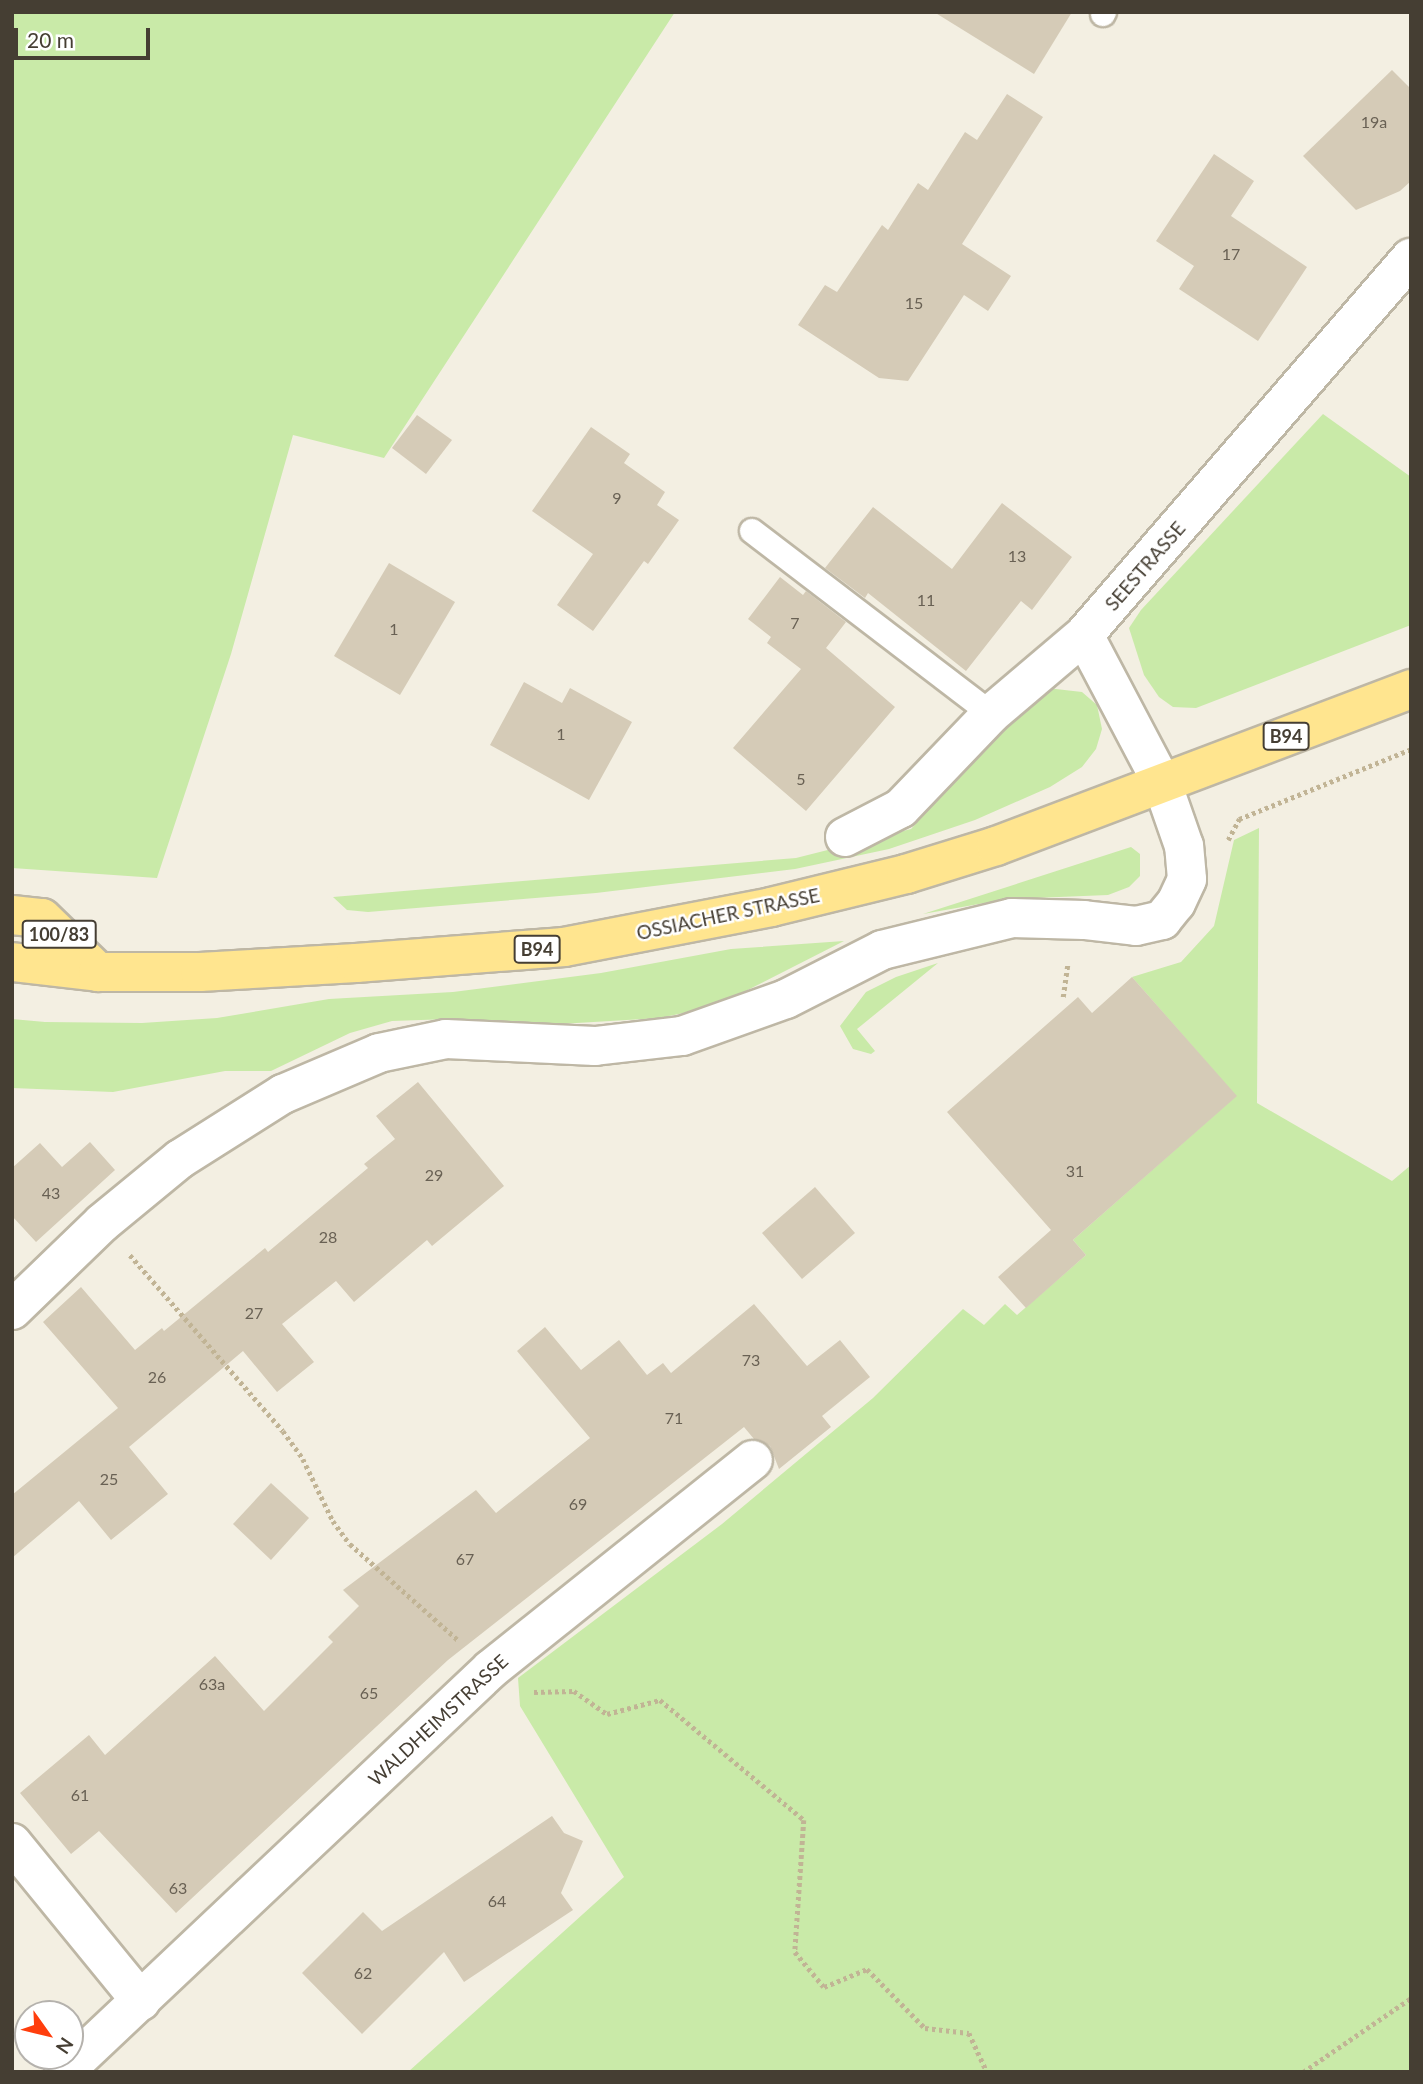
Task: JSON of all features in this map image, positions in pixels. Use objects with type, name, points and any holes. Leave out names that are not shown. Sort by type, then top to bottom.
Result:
[{"type":"main road","name":"OSSIACHER STRASSE","points":[[12,962],[98,972],[200,972],[564,947],[771,906],[906,874],[996,846],[1411,689]]},
{"type":"main road","name":"100/83","points":[[12,915],[42,918],[98,972]]},
{"type":"street","name":"SEESTRASSE","points":[[845,837],[901,808],[991,714],[1084,635],[1411,258]]},
{"type":"street","points":[[12,1310],[102,1223],[180,1159],[283,1094],[379,1053],[446,1040],[595,1046],[682,1036],[786,999],[882,950],[1012,918],[1084,920],[1136,926],[1162,920],[1176,903],[1187,879],[1184,846],[1162,783],[1084,635]]},
{"type":"street","name":"WALDHEIMSTRASSE","points":[[64,2072],[491,1669],[753,1460]]},
{"type":"street","points":[[12,1843],[141,2001]]},
{"type":"lane","points":[[752,531],[991,714]]},
{"type":"path","points":[[102,1223],[283,1431],[303,1460],[333,1521],[350,1544],[491,1669],[530,1692],[574,1691],[607,1714],[660,1700],[804,1820],[795,1952],[824,1987],[867,1969],[925,2028],[969,2033],[987,2072]]},
{"type":"path","points":[[1303,2072],[1411,1998]]},
{"type":"green space","points":[[12,12],[675,12],[384,458],[293,435],[231,654],[157,878],[12,868]]},
{"type":"green space","points":[[1323,414],[1411,477],[1411,625],[1196,708],[1173,707],[1159,697],[1144,675],[1129,628],[1141,610]]},
{"type":"green space","points":[[1047,688],[1082,692],[1097,705],[1102,729],[1096,749],[1082,767],[1050,787],[975,820],[889,849],[795,869],[596,893],[368,912],[347,910],[333,897],[796,858],[911,829],[970,764]]},
{"type":"green space","points":[[1259,828],[1257,1103],[1392,1181],[1411,1165],[1411,2072],[408,2072],[624,1877],[520,1706],[518,1678],[722,1524],[873,1398],[963,1309],[984,1325],[1005,1304],[1017,1315],[1086,1255],[1073,1240],[1236,1096],[1132,977],[1181,962],[1214,926],[1234,840]]},
{"type":"green space","points":[[1131,847],[1140,854],[1140,876],[1129,887],[1108,895],[1007,899],[923,914]]},
{"type":"green space","points":[[844,941],[716,1006],[660,1018],[560,1024],[450,1019],[392,1021],[350,1033],[271,1071],[225,1071],[113,1092],[12,1088],[12,1019],[142,1023],[217,1018],[329,999],[453,992],[601,973],[731,949]]},
{"type":"green space","points":[[938,963],[857,1029],[875,1051],[871,1054],[853,1049],[840,1026],[866,992],[896,977]]},
{"type":"building","points":[[934,12],[1072,12],[1034,74]]},
{"type":"building","points":[[1392,70],[1411,89],[1411,181],[1400,191],[1356,210],[1303,156]]},
{"type":"building","points":[[1007,94],[1043,117],[962,244],[1011,276],[988,311],[964,295],[908,381],[879,378],[798,325],[825,285],[837,292],[882,225],[888,230],[918,183],[928,190],[965,132],[977,140]]},
{"type":"building","points":[[1214,154],[1254,181],[1231,216],[1307,267],[1258,341],[1179,289],[1194,266],[1156,241]]},
{"type":"building","points":[[417,415],[452,440],[426,474],[392,448]]},
{"type":"building","points":[[591,427],[630,454],[624,463],[665,492],[657,505],[679,520],[648,564],[644,561],[593,631],[557,605],[593,554],[532,511]]},
{"type":"building","points":[[1002,503],[1072,557],[1032,610],[1021,601],[966,671],[868,593],[865,598],[825,568],[873,507],[952,569]]},
{"type":"building","points":[[389,563],[455,602],[400,695],[334,656]]},
{"type":"building","points":[[780,577],[803,595],[806,591],[846,622],[826,648],[895,707],[806,811],[733,748],[801,669],[767,643],[771,637],[748,619]]},
{"type":"building","points":[[524,682],[562,703],[570,688],[632,722],[589,800],[490,745]]},
{"type":"building","points":[[1132,977],[1237,1096],[1073,1240],[1086,1255],[1026,1308],[998,1277],[1051,1230],[947,1112],[1078,997],[1092,1013]]},
{"type":"building","points":[[418,1082],[504,1186],[432,1246],[427,1240],[354,1302],[336,1281],[282,1324],[314,1362],[277,1392],[243,1351],[129,1447],[168,1494],[111,1540],[79,1501],[12,1558],[12,1495],[118,1408],[43,1322],[81,1287],[135,1350],[162,1328],[164,1331],[265,1248],[268,1252],[368,1168],[364,1164],[395,1139],[376,1116]]},
{"type":"building","points":[[90,1142],[115,1170],[36,1242],[12,1216],[12,1168],[40,1143],[62,1167]]},
{"type":"building","points":[[815,1187],[855,1233],[802,1279],[762,1233]]},
{"type":"building","points":[[754,1304],[807,1366],[840,1340],[870,1377],[822,1416],[831,1427],[779,1469],[770,1446],[754,1439],[744,1427],[448,1660],[176,1913],[99,1831],[71,1854],[20,1793],[89,1735],[105,1755],[215,1656],[264,1711],[333,1642],[328,1637],[359,1606],[343,1590],[476,1490],[496,1513],[590,1438],[517,1351],[545,1327],[581,1370],[619,1340],[647,1375],[663,1363],[671,1373]]},
{"type":"building","points":[[271,1483],[309,1518],[271,1560],[233,1524]]},
{"type":"building","points":[[552,1816],[564,1833],[583,1841],[561,1893],[573,1910],[464,1982],[444,1952],[362,2034],[302,1973],[363,1912],[382,1931]]}]
